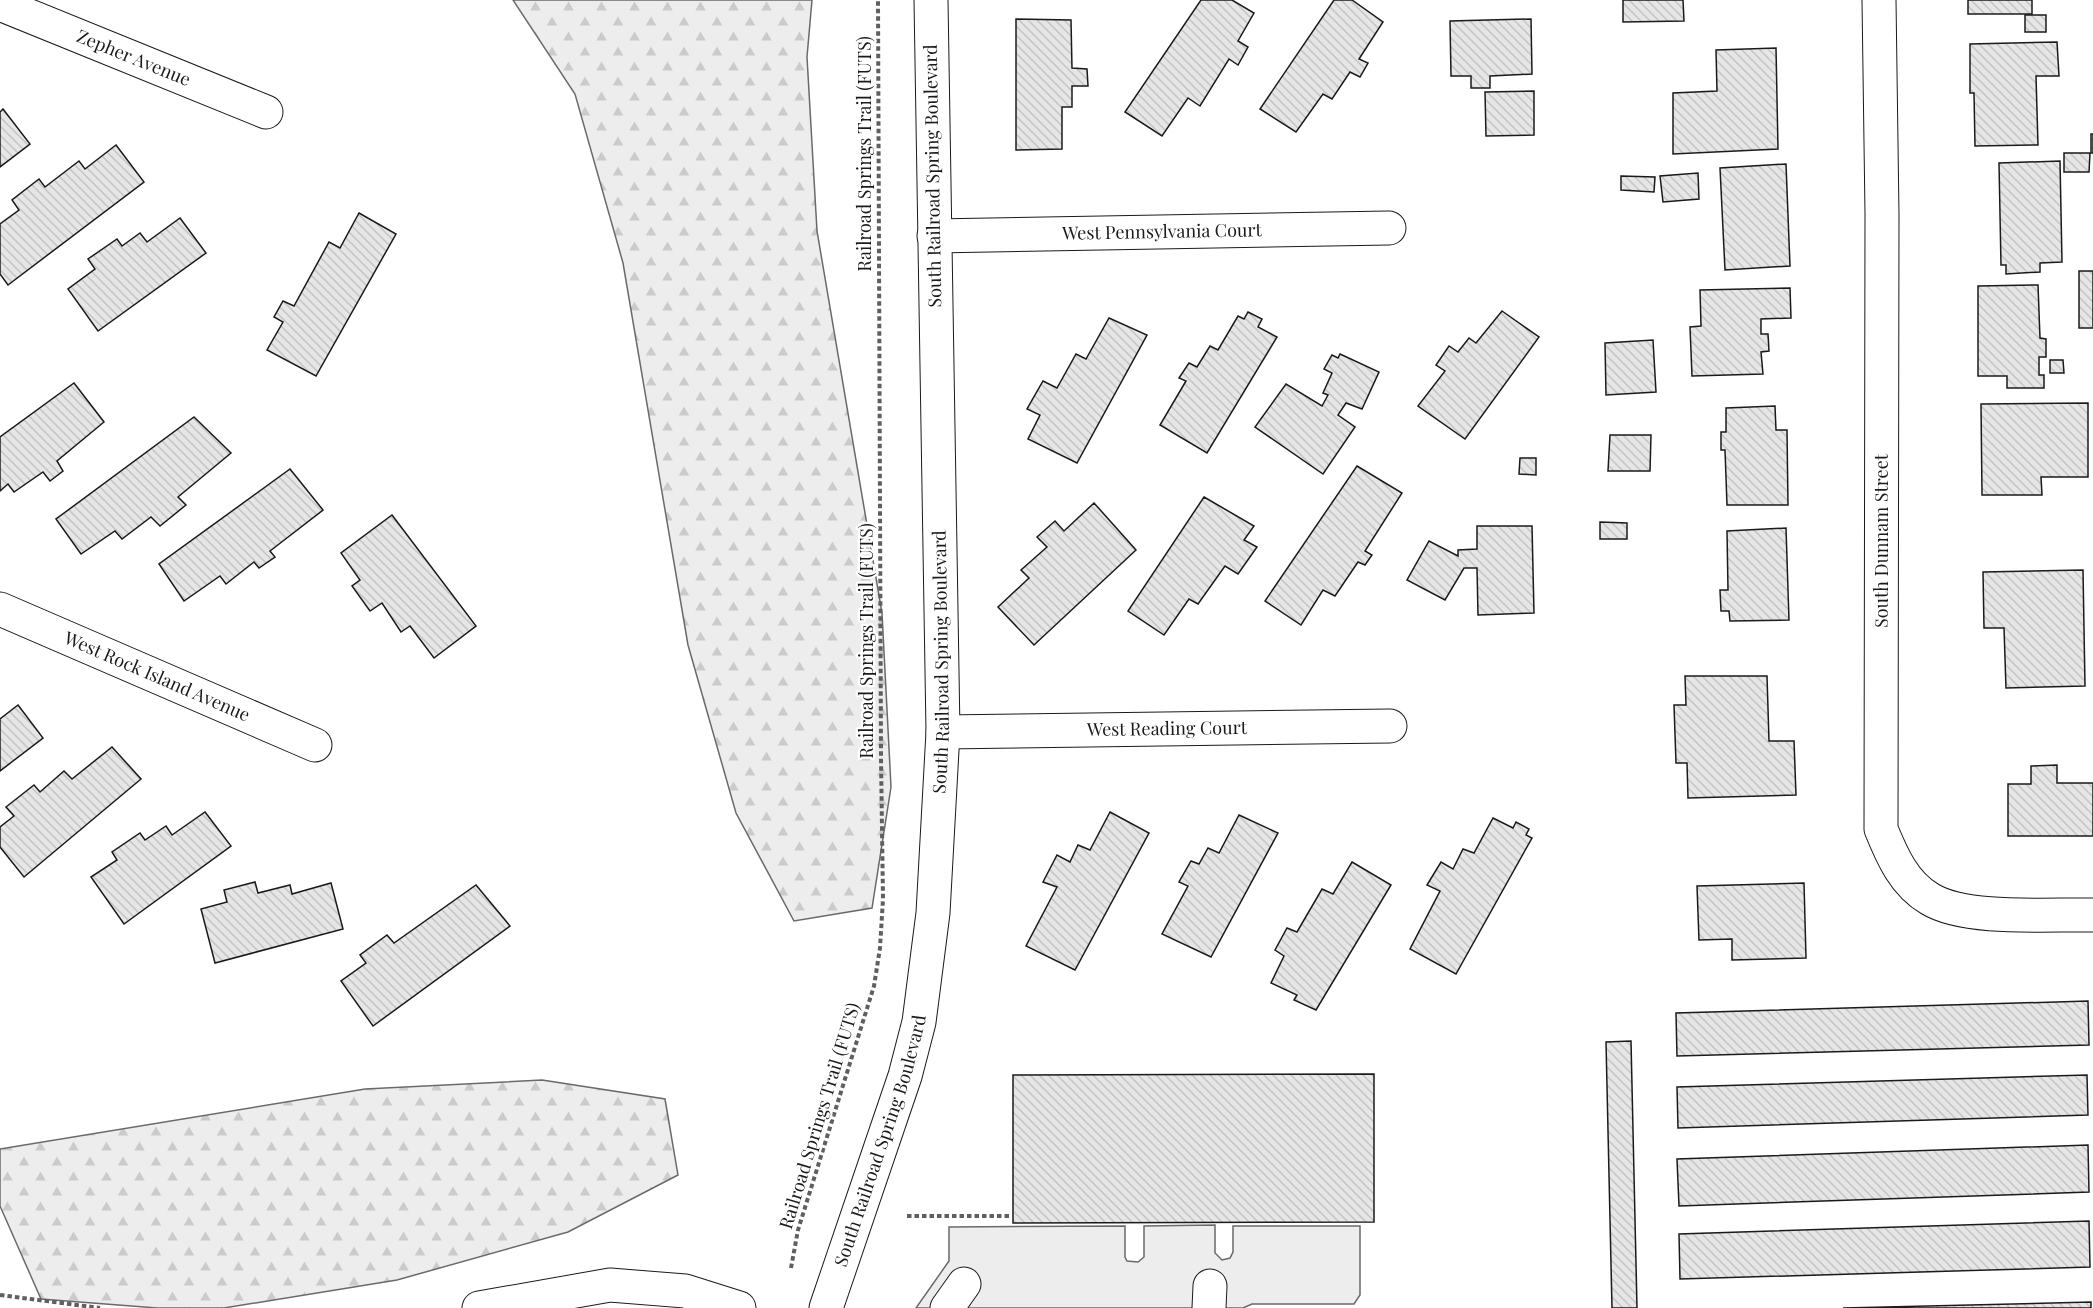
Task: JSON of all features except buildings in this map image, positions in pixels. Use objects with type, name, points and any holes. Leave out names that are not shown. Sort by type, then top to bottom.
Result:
[{"type":"street","name":"South Railroad Spring Boulevard","points":[[826,1308],[905,1076],[919,1022],[933,914],[944,732],[931,0]]},
{"type":"street","name":"South Dunnam Street","points":[[1879,0],[1882,214],[1881,829],[1895,863],[1910,882],[1930,900],[1971,914],[2093,915]]},
{"type":"street","name":"Zepher Avenue","points":[[0,4],[266,112]]},
{"type":"street","name":"West Pennsylvania Court","points":[[934,236],[1389,228]]},
{"type":"street","name":"West Rock Island Avenue","points":[[0,609],[315,745]]},
{"type":"street","name":"West Reading Court","points":[[944,732],[1390,726]]},
{"type":"street","points":[[478,1308],[610,1285],[685,1291],[738,1308]]},
{"type":"path","name":"Railroad Springs Trail (FUTS)","points":[[791,1268],[798,1230],[874,986],[880,948],[883,899],[878,0]]},
{"type":"path","points":[[907,1216],[1009,1216]]},
{"type":"path","points":[[0,1295],[100,1308]]},
{"type":"green space","points":[[513,0],[812,0],[807,57],[817,231],[882,613],[891,787],[872,908],[794,921],[736,813],[688,645],[623,263],[575,94]]},
{"type":"green space","points":[[542,1080],[665,1099],[678,1175],[568,1232],[397,1280],[224,1308],[157,1308],[41,1299],[0,1206],[0,1149],[365,1089]]},
{"type":"shaded area","points":[[1215,1225],[1215,1253],[1222,1260],[1230,1258],[1233,1252],[1233,1226],[1360,1226],[1360,1295],[1354,1304],[1252,1304],[1243,1308],[916,1308],[949,1261],[949,1227],[1125,1226],[1125,1257],[1127,1261],[1138,1262],[1144,1257],[1144,1226]]}]
